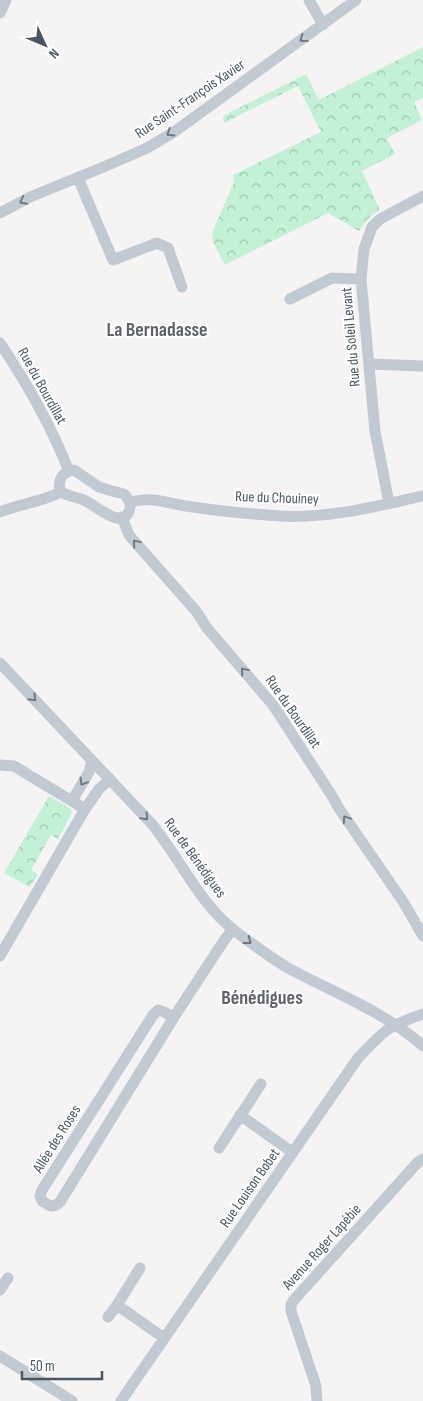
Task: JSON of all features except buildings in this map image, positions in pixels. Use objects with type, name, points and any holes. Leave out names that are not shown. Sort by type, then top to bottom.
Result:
[{"type":"street","points":[[0,14],[6,0]]},
{"type":"street","points":[[310,0],[323,25]]},
{"type":"street","name":"Rue Saint-François Xavier","points":[[0,213],[30,198],[147,148],[174,132],[356,0]]},
{"type":"street","points":[[78,178],[113,260],[157,243],[168,248],[182,287]]},
{"type":"street","name":"Rue du Soleil Levant","points":[[389,503],[375,432],[361,279],[364,249],[372,227],[380,219],[423,196]]},
{"type":"street","points":[[290,299],[332,278],[361,279]]},
{"type":"street","name":"Rue du Bourdillat","points":[[0,343],[21,375],[69,471]]},
{"type":"street","points":[[369,364],[423,366]]},
{"type":"street","points":[[0,512],[49,498],[61,492],[83,500],[114,518],[122,517],[128,512],[130,506],[130,502],[124,494],[99,486],[74,470],[64,474],[59,482],[61,492]]},
{"type":"street","name":"Rue du Chouiney","points":[[130,502],[150,499],[184,506],[283,516],[345,512],[423,496]]},
{"type":"street","name":"Rue du Bourdillat","points":[[122,517],[129,535],[196,611],[207,628],[273,705],[338,807],[404,903],[423,936]]},
{"type":"street","name":"Rue de Bénédigues","points":[[0,663],[156,829],[199,893],[233,929],[288,968],[396,1024],[423,1046]]},
{"type":"street","points":[[72,801],[89,772],[92,761]]},
{"type":"street","points":[[0,764],[14,766],[86,809]]},
{"type":"street","points":[[0,956],[86,809],[99,789],[110,779]]},
{"type":"street","name":"Allée des Roses","points":[[174,1018],[158,1010],[153,1015],[42,1190],[40,1196],[42,1201],[50,1206],[56,1206],[60,1202],[174,1018],[233,929]]},
{"type":"street","name":"Rue Louison Bobet","points":[[121,1401],[358,1058],[390,1028],[423,1014]]},
{"type":"street","points":[[218,1148],[261,1084]]},
{"type":"street","points":[[240,1115],[292,1152]]},
{"type":"street","name":"Avenue Roger Lapébie","points":[[317,1401],[316,1386],[291,1311],[293,1300],[418,1162],[423,1159]]},
{"type":"street","points":[[108,1317],[140,1268]]},
{"type":"street","points":[[0,1290],[8,1278]]},
{"type":"street","points":[[116,1305],[164,1338]]},
{"type":"street","points":[[0,1356],[72,1401]]},
{"type":"green space","points":[[423,47],[423,98],[414,102],[422,120],[387,138],[395,154],[362,171],[380,210],[368,219],[359,231],[328,213],[225,265],[213,242],[212,233],[234,182],[233,175],[321,132],[298,86],[224,123],[223,116],[306,74],[319,100]]},
{"type":"green space","points":[[49,796],[71,809],[72,813],[58,839],[51,835],[31,870],[38,874],[30,887],[4,873]]},
{"type":"district","name":"La Bernadasse","points":[[157,330]]},
{"type":"district","name":"Bénédigues","points":[[262,998]]}]
